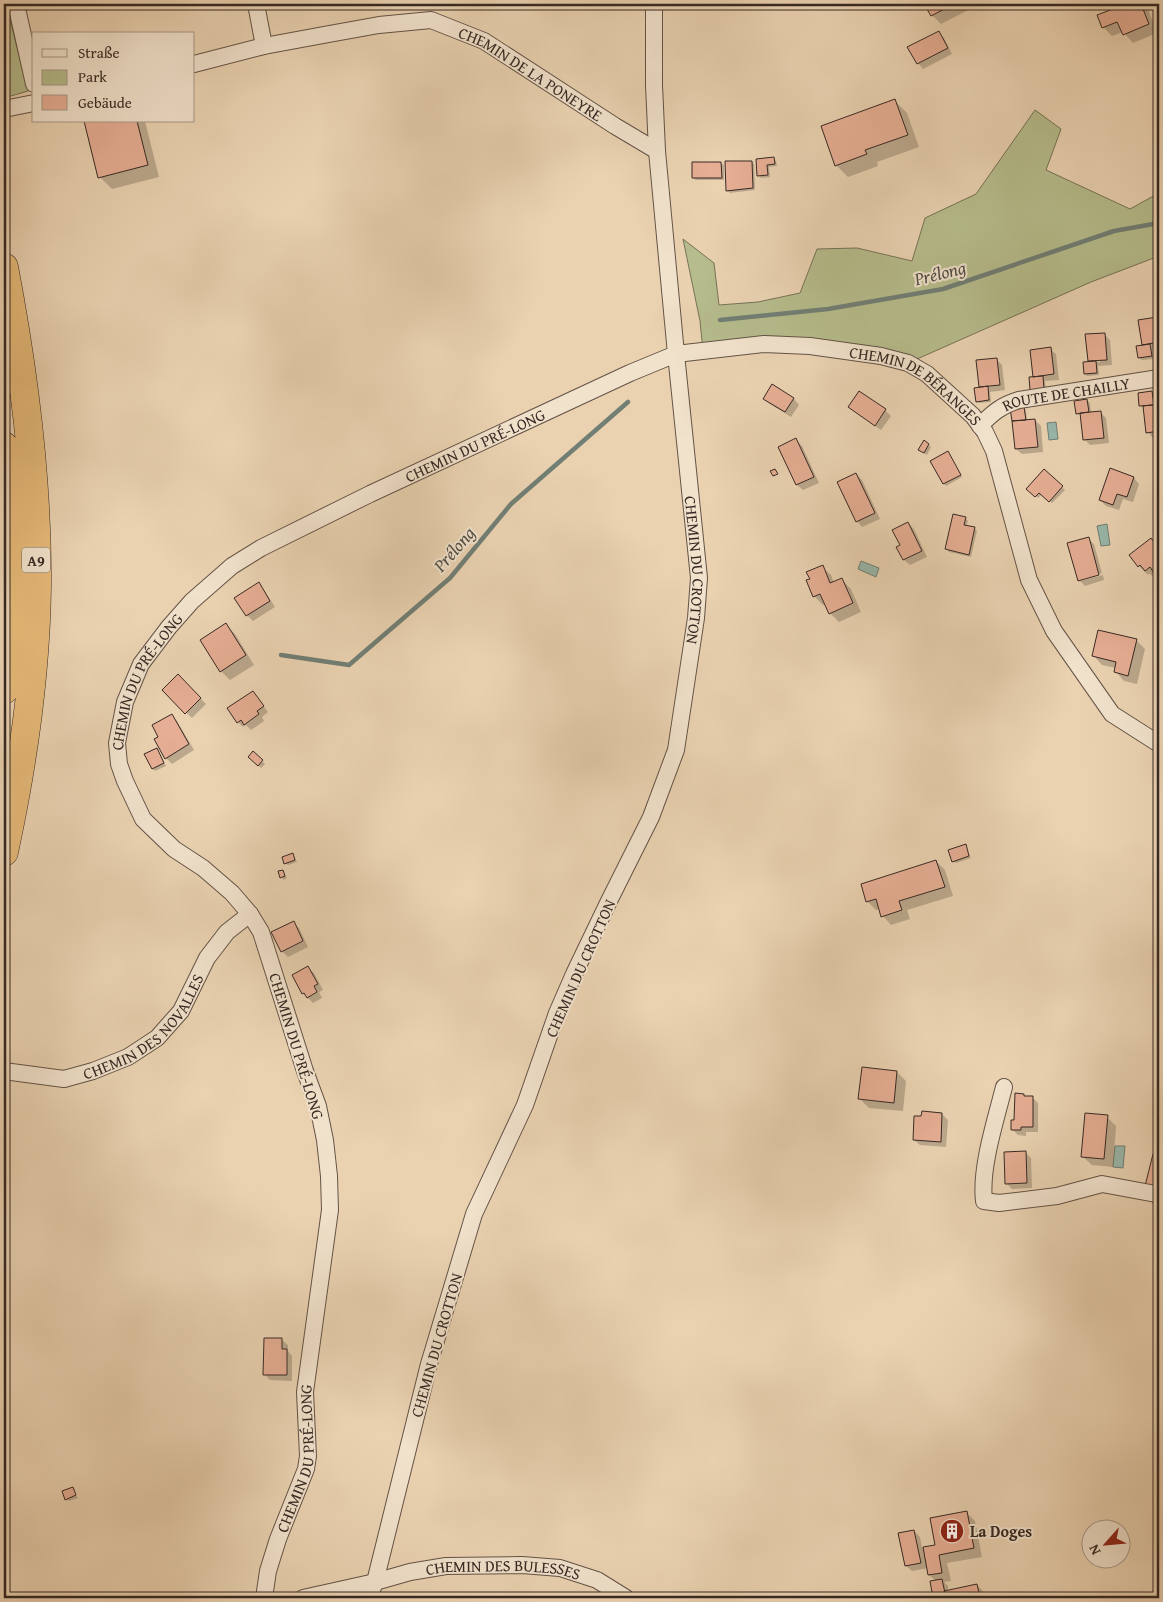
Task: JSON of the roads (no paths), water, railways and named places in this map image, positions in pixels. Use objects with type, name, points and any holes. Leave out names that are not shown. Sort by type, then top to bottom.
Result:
[{"type":"highway","name":"A9","points":[[4,267],[18,348],[28,425],[34,505],[37,586],[29,705],[19,777],[4,852]]},
{"type":"highway","name":"A9","points":[[4,446],[10,585],[4,690]]},
{"type":"street","points":[[16,4],[32,75]]},
{"type":"street","points":[[256,4],[264,46]]},
{"type":"street","points":[[654,4],[656,151],[676,354]]},
{"type":"street","name":"CHEMIN DE LA PONEYRE","points":[[195,64],[264,46],[379,25],[430,20],[484,41],[656,151]]},
{"type":"street","points":[[4,109],[32,103]]},
{"type":"street","name":"CHEMIN DE BÉRANGES","points":[[676,354],[764,344],[810,346],[881,356],[908,363],[927,374],[973,416],[994,451],[1030,580],[1054,631],[1112,714],[1159,744]]},
{"type":"street","name":"CHEMIN DU PRÉ-LONG","points":[[264,1598],[268,1571],[278,1539],[306,1469],[308,1456],[305,1392],[330,1210],[325,1140],[318,1106],[305,1072],[261,932],[250,914],[232,893],[203,868],[174,849],[143,819],[119,764],[117,743],[125,702],[141,664],[169,627],[192,601],[232,566],[261,548],[370,494],[630,373],[676,354]]},
{"type":"street","name":"CHEMIN DU CROTTON","points":[[369,1598],[375,1582],[429,1364],[474,1214],[525,1105],[557,1013],[574,974],[652,818],[676,750],[696,618],[698,578],[676,354]]},
{"type":"street","name":"ROUTE DE CHAILLY","points":[[980,426],[990,414],[1019,400],[1159,378]]},
{"type":"street","name":"CHEMIN DES NOVALLES","points":[[4,1071],[64,1079],[128,1058],[157,1038],[181,1012],[207,958],[227,932],[250,914]]},
{"type":"street","points":[[1004,1087],[989,1152],[983,1190],[984,1201],[999,1203],[1057,1196],[1102,1184],[1156,1194],[1159,1197]]},
{"type":"street","name":"CHEMIN DES BULESSES","points":[[303,1598],[410,1572],[446,1566],[522,1565],[560,1568],[597,1580],[626,1598]]},
{"type":"waterway","name":"Prélong","points":[[720,320],[828,309],[943,289],[1114,231],[1159,223]]},
{"type":"waterway","name":"Prélong","points":[[281,655],[349,665],[450,578],[511,504],[628,402]]},
{"type":"place","name":"La Doges","points":[[952,1531]]}]
